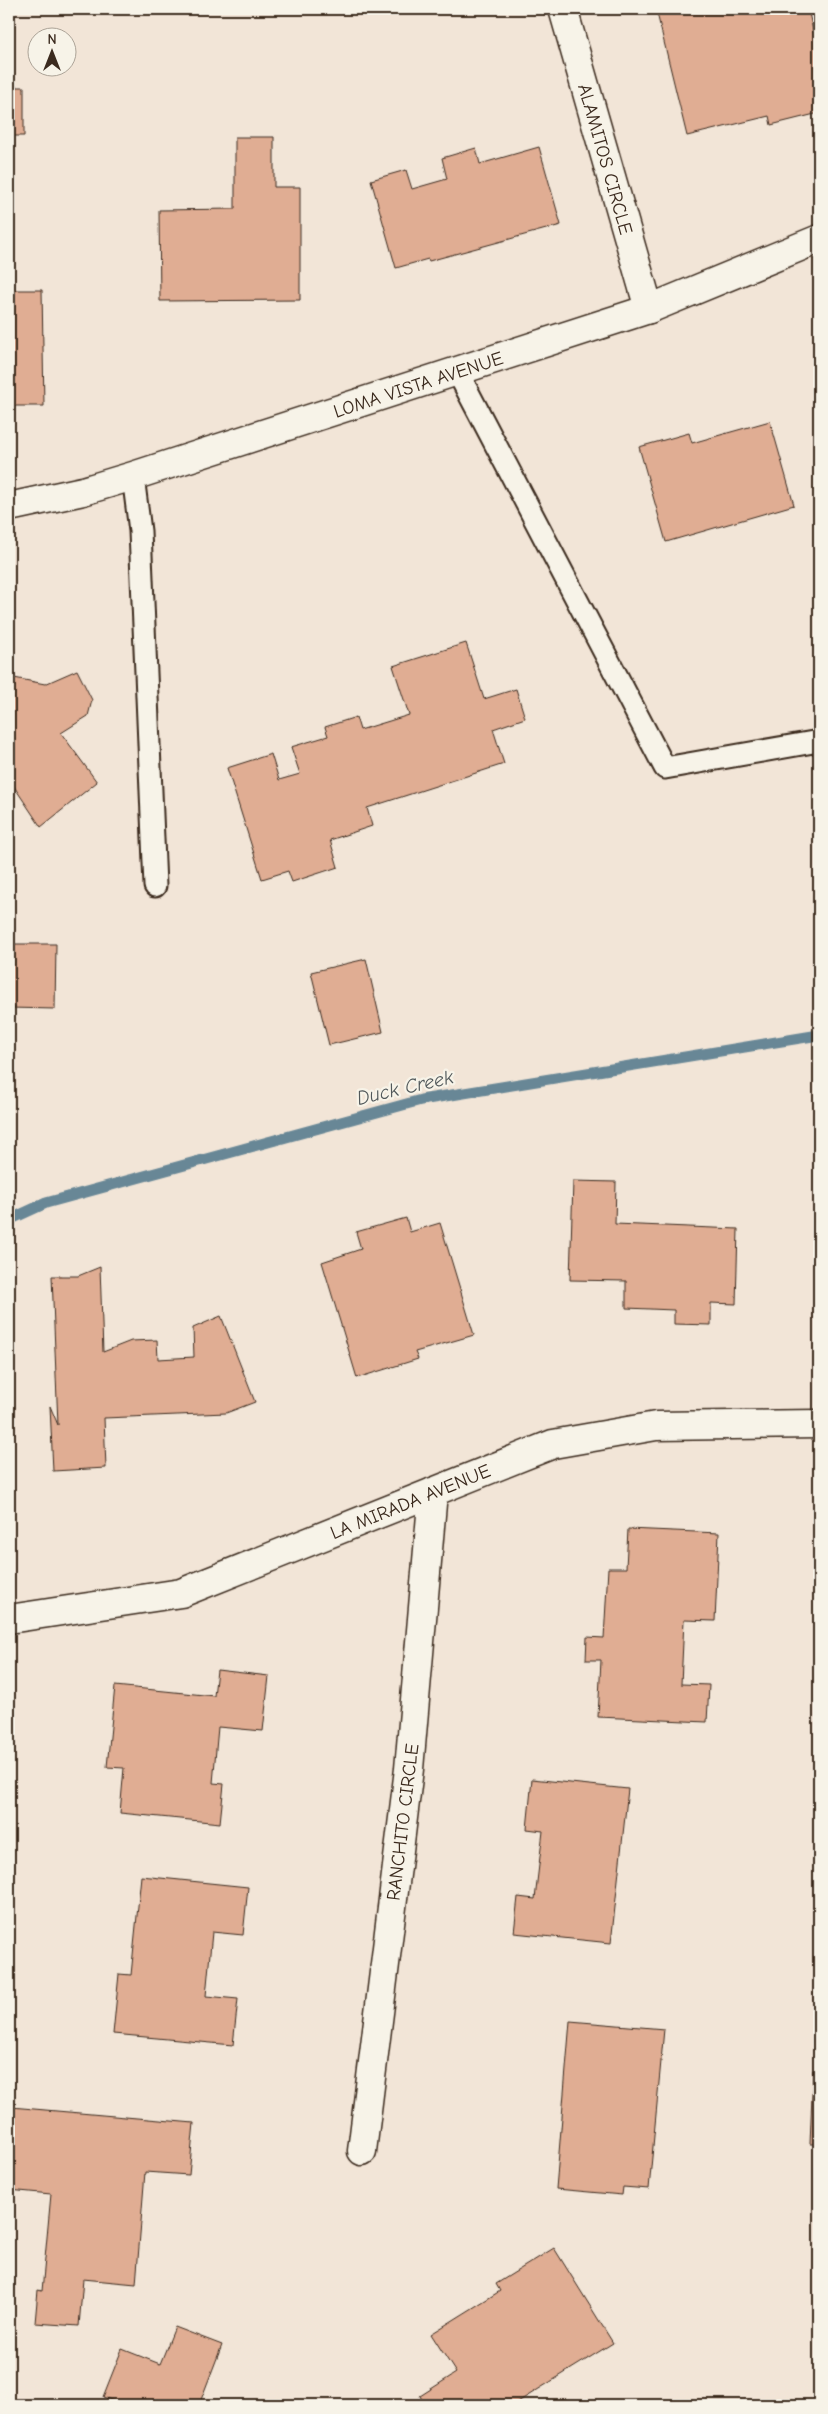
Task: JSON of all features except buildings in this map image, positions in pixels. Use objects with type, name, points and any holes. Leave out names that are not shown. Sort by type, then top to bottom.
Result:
[{"type":"street","name":"ALAMITOS CIRCLE","points":[[563,9],[649,309]]},
{"type":"street","name":"LOMA VISTA AVENUE","points":[[9,507],[82,491],[133,476],[649,309],[819,239]]},
{"type":"street","name":"LA MIRADA AVENUE","points":[[9,1619],[181,1594],[552,1444],[656,1426],[819,1424]]},
{"type":"street","name":"RANCHITO CIRCLE","points":[[362,2151],[409,1769],[432,1492]]},
{"type":"lane","points":[[457,371],[664,768],[819,741]]},
{"type":"lane","points":[[133,476],[140,531],[155,886]]},
{"type":"waterway","name":"Duck Creek","points":[[9,1220],[46,1203],[421,1100],[819,1035]]}]
